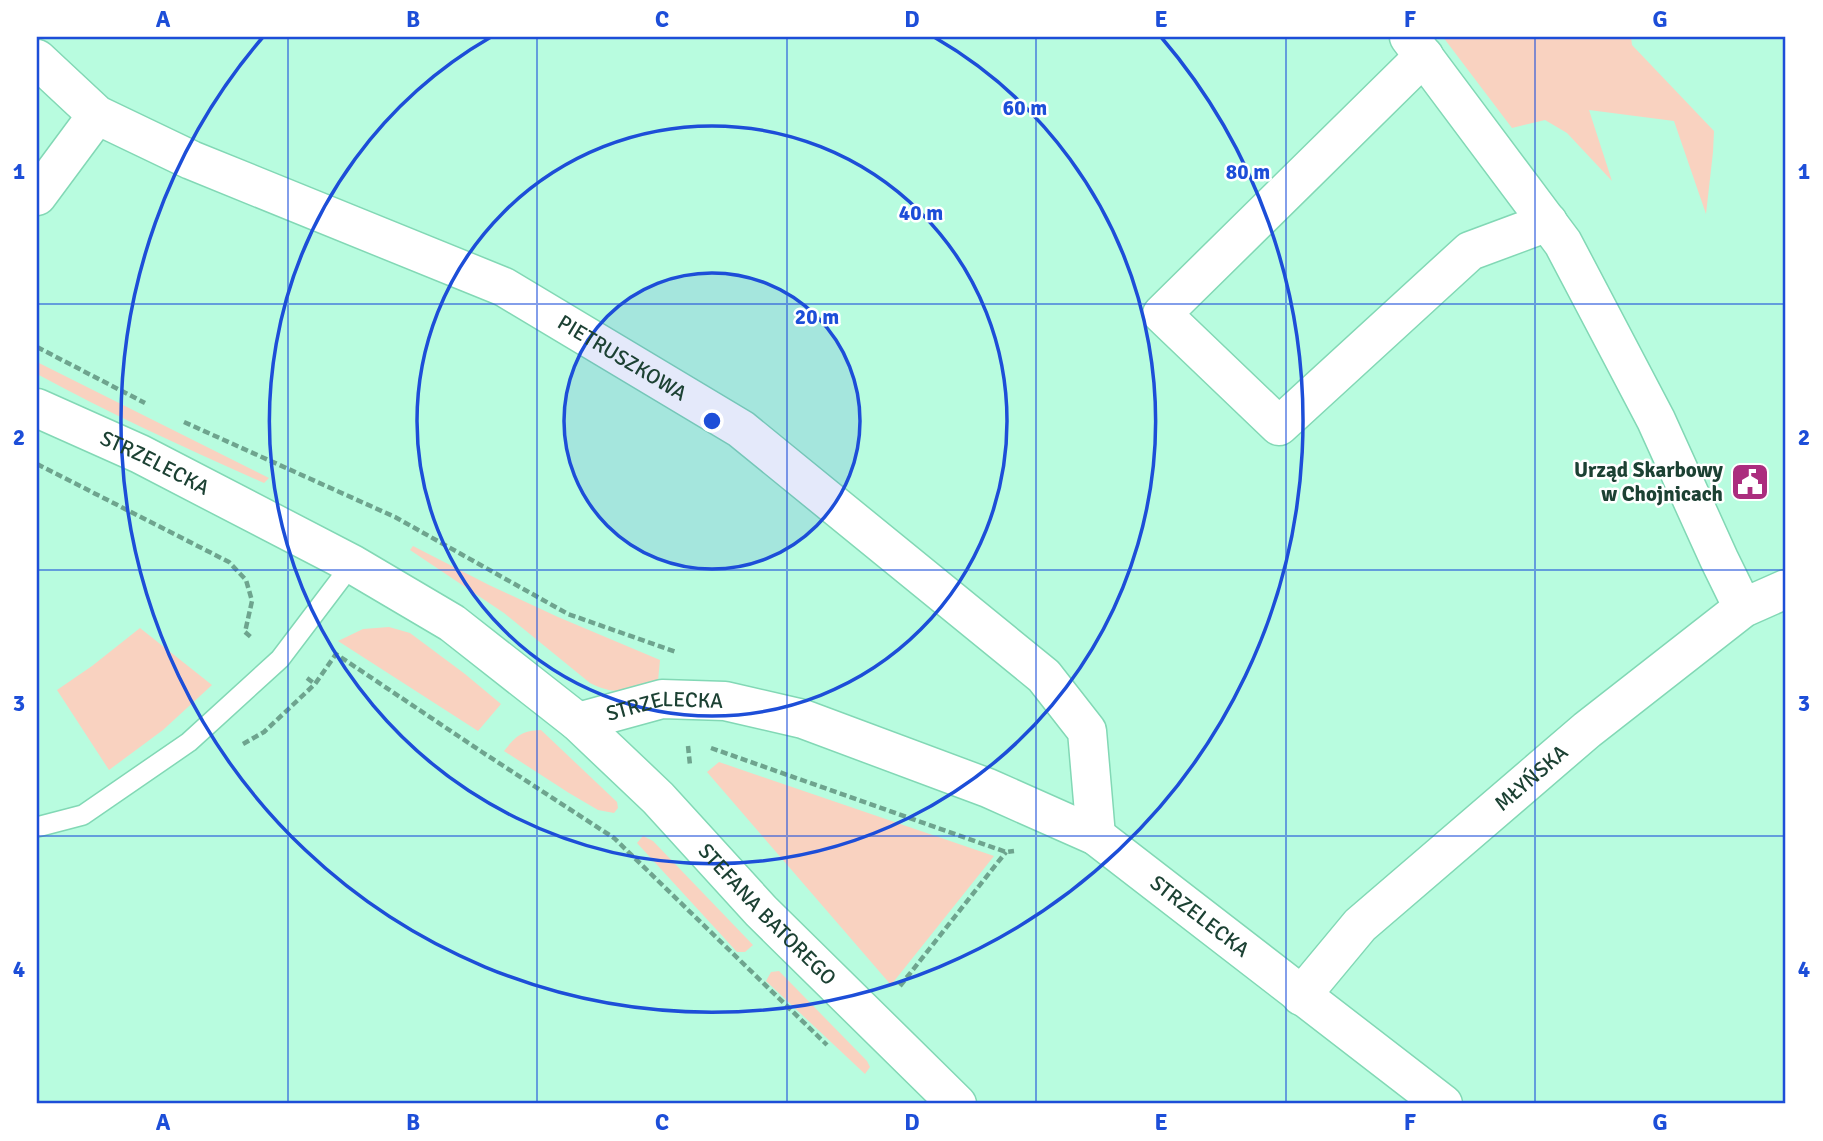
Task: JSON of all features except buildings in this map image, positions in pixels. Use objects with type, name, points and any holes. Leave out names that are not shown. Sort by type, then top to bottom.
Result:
[{"type":"street","points":[[1548,222],[1470,251],[1279,426],[1162,314],[1417,46],[1548,222],[1563,243],[1656,420],[1743,608]]},
{"type":"street","name":"PIETRUSZKOWA","points":[[37,59],[97,115],[191,160],[504,287],[741,429],[1044,676],[1087,731],[1096,836]]},
{"type":"street","points":[[37,195],[97,115]]},
{"type":"street","name":"STRZELECKA","points":[[37,408],[140,454],[352,564],[452,623],[578,722],[662,699],[725,701],[803,719],[988,788],[1096,836],[1443,1104]]},
{"type":"street","name":"MŁYŃSKA","points":[[1301,996],[1360,925],[1587,730],[1743,608],[1786,589]]},
{"type":"street","name":"STEFANA BATOREGO","points":[[578,722],[658,799],[761,911],[957,1104]]},
{"type":"lane","points":[[37,827],[83,816],[189,742],[280,659],[352,564]]},
{"type":"path","points":[[37,347],[156,409]]},
{"type":"path","points":[[180,420],[395,517],[568,614],[683,655]]},
{"type":"path","points":[[37,464],[229,562],[246,580],[252,601],[245,632],[314,684],[336,653],[614,838],[832,1049]]},
{"type":"path","points":[[699,744],[1006,852],[1019,849]]},
{"type":"path","points":[[897,991],[1006,852]]},
{"type":"shaded area","points":[[1443,37],[1631,37],[1632,45],[1714,131],[1706,214],[1674,121],[1589,110],[1612,181],[1567,133],[1545,120],[1512,128]]},
{"type":"shaded area","points":[[37,362],[269,478],[264,483],[93,403],[37,374]]},
{"type":"shaded area","points":[[413,546],[558,617],[660,660],[658,681],[624,691],[608,690],[590,683],[504,613],[410,550]]},
{"type":"shaded area","points":[[389,627],[410,633],[501,704],[478,731],[338,641],[363,629]]},
{"type":"shaded area","points":[[140,628],[212,685],[163,730],[109,770],[57,690]]},
{"type":"shaded area","points":[[541,730],[617,802],[618,808],[614,813],[598,810],[504,751],[520,735]]},
{"type":"shaded area","points":[[719,762],[994,856],[891,985],[707,772]]},
{"type":"shaded area","points":[[643,836],[653,841],[753,945],[745,952],[737,952],[637,843]]},
{"type":"shaded area","points":[[779,971],[867,1061],[870,1067],[865,1074],[766,981],[771,972]]},
{"type":"place","name":"Urząd Skarbowy w Chojnicach","points":[[1750,482]]}]
